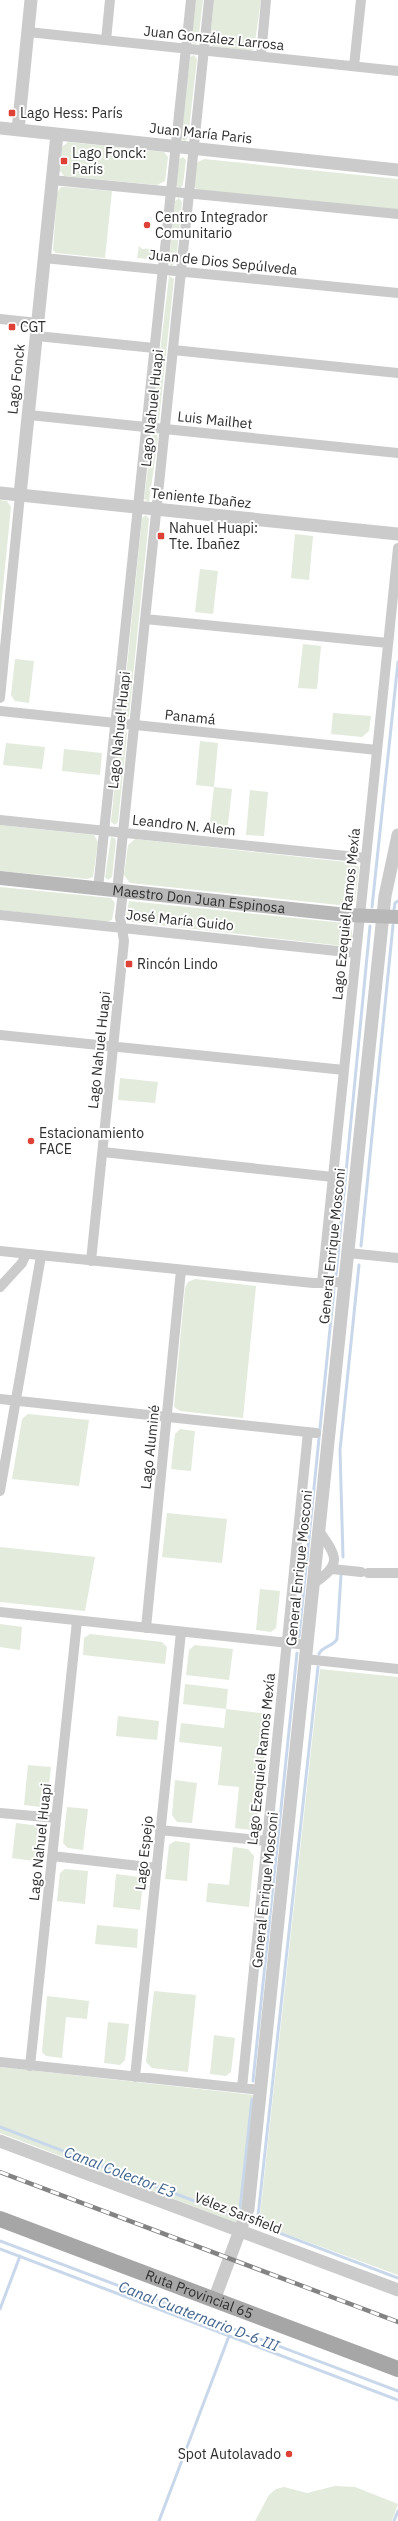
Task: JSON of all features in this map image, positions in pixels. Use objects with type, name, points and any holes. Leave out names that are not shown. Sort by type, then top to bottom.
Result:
[{"type":"main road","name":"Maestro Don Juan Espinosa","points":[[0,878],[360,915],[383,915],[398,917]]},
{"type":"main road","name":"Ruta Provincial 65","points":[[0,2219],[398,2368]]},
{"type":"street","points":[[18,130],[31,0]]},
{"type":"street","points":[[106,40],[110,0]]},
{"type":"street","name":"Lago Nahuel Huapi","points":[[98,889],[190,0]]},
{"type":"street","name":"Lago Nahuel Huapi","points":[[91,1261],[124,941],[120,917],[122,833],[209,0]]},
{"type":"street","points":[[260,56],[266,0]]},
{"type":"street","points":[[354,66],[361,0]]},
{"type":"street","name":"Juan González Larrosa","points":[[28,32],[398,71]]},
{"type":"street","name":"Juan María Paris","points":[[0,128],[398,170]]},
{"type":"street","name":"Lago Fonck","points":[[0,698],[57,134]]},
{"type":"street","points":[[52,180],[398,214]]},
{"type":"street","name":"Juan de Dios Sepúlveda","points":[[44,258],[398,293]]},
{"type":"street","points":[[0,319],[37,329],[154,348]]},
{"type":"street","points":[[172,350],[398,374]]},
{"type":"street","name":"Luis Mailhet","points":[[28,415],[398,453]]},
{"type":"street","name":"Teniente Ibañez","points":[[0,493],[398,534]]},
{"type":"street","name":"Lago Ezequiel Ramos Mexía","points":[[322,1283],[398,548]]},
{"type":"street","points":[[145,619],[388,643]]},
{"type":"street","name":"Panamá","points":[[0,711],[377,750]]},
{"type":"street","name":"Leandro N. Alem","points":[[0,820],[366,858]]},
{"type":"street","name":"General Enrique Mosconi","points":[[214,2300],[248,2209],[383,915],[386,891],[398,835]]},
{"type":"street","name":"José María Guido","points":[[0,915],[356,953]]},
{"type":"street","points":[[0,1035],[344,1070]]},
{"type":"street","points":[[103,1152],[333,1177]]},
{"type":"street","points":[[0,1251],[322,1283],[344,1282]]},
{"type":"street","points":[[348,1253],[398,1258]]},
{"type":"street","points":[[0,1287],[22,1264],[26,1254]]},
{"type":"street","points":[[0,1491],[41,1256]]},
{"type":"street","name":"Lago Aluminé","points":[[146,1628],[181,1270]]},
{"type":"street","points":[[0,1399],[167,1417]]},
{"type":"street","name":"Lago Ezequiel Ramos Mexía","points":[[167,1417],[312,1432],[286,1643],[242,2088]]},
{"type":"street","points":[[318,1531],[334,1555],[332,1569]]},
{"type":"street","points":[[313,1584],[332,1569],[398,1573]]},
{"type":"street","points":[[0,1612],[307,1645]]},
{"type":"street","name":"Lago Nahuel Huapi","points":[[30,2066],[77,1621]]},
{"type":"street","name":"Lago Espejo","points":[[135,2077],[181,1632]]},
{"type":"street","points":[[305,1659],[398,1669]]},
{"type":"street","points":[[0,1813],[56,1818]]},
{"type":"street","points":[[160,1830],[267,1842]]},
{"type":"street","points":[[52,1856],[156,1868]]},
{"type":"street","points":[[0,2062],[260,2090]]},
{"type":"street","name":"Vélez Sarsfield","points":[[0,2140],[398,2290]]},
{"type":"green space","points":[[196,0],[203,0],[198,42],[195,45],[191,41]]},
{"type":"green space","points":[[214,0],[261,0],[254,49],[249,51],[212,46],[210,39]]},
{"type":"green space","points":[[194,55],[197,59],[188,138],[185,141],[181,139],[190,57]]},
{"type":"green space","points":[[68,142],[164,152],[168,157],[165,181],[157,185],[64,176],[60,171],[62,147]]},
{"type":"green space","points":[[183,157],[186,160],[183,185],[180,188],[176,186],[179,159]]},
{"type":"green space","points":[[204,159],[398,179],[398,210],[198,190],[194,187],[196,163]]},
{"type":"green space","points":[[61,187],[112,191],[105,258],[56,253],[53,250],[57,193]]},
{"type":"green space","points":[[179,198],[182,202],[176,263],[171,266],[169,262],[175,201]]},
{"type":"green space","points":[[139,246],[142,249],[155,248],[154,254],[148,259],[137,258]]},
{"type":"green space","points":[[169,276],[174,279],[159,420],[156,423],[152,419]]},
{"type":"green space","points":[[152,434],[157,435],[158,438],[149,502],[144,499]]},
{"type":"green space","points":[[0,500],[7,501],[11,507],[0,618]]},
{"type":"green space","points":[[146,515],[149,519],[129,716],[123,719],[122,716],[142,518]]},
{"type":"green space","points":[[295,534],[313,536],[309,580],[291,578]]},
{"type":"green space","points":[[200,569],[218,571],[213,614],[195,612]]},
{"type":"green space","points":[[303,644],[321,646],[317,689],[298,688]]},
{"type":"green space","points":[[15,659],[34,661],[29,703],[15,701],[11,695]]},
{"type":"green space","points":[[333,713],[371,716],[369,731],[362,737],[331,734]]},
{"type":"green space","points":[[124,729],[127,733],[118,822],[115,825],[111,822],[120,731]]},
{"type":"green space","points":[[200,741],[218,743],[214,787],[196,785]]},
{"type":"green space","points":[[6,743],[45,747],[42,769],[3,765]]},
{"type":"green space","points":[[64,749],[102,753],[100,775],[62,771]]},
{"type":"green space","points":[[214,787],[232,789],[227,833],[209,831]]},
{"type":"green space","points":[[250,790],[268,792],[264,836],[246,835]]},
{"type":"green space","points":[[0,825],[94,835],[98,842],[93,877],[87,879],[0,871]]},
{"type":"green space","points":[[111,837],[115,838],[116,841],[112,877],[108,880],[105,877]]},
{"type":"green space","points":[[135,839],[355,863],[359,868],[355,902],[348,906],[130,883],[124,875],[128,845]]},
{"type":"green space","points":[[0,887],[111,898],[115,903],[112,920],[105,922],[0,910]]},
{"type":"green space","points":[[129,901],[344,923],[351,927],[353,937],[349,945],[343,946],[132,922],[126,918]]},
{"type":"green space","points":[[120,1078],[158,1082],[155,1103],[118,1100]]},
{"type":"green space","points":[[195,1279],[256,1286],[243,1418],[180,1411],[174,1407],[185,1288],[188,1282]]},
{"type":"green space","points":[[28,1414],[89,1420],[79,1486],[12,1479],[22,1419]]},
{"type":"green space","points":[[180,1429],[195,1431],[191,1471],[171,1469],[175,1434]]},
{"type":"green space","points":[[167,1513],[227,1519],[222,1563],[162,1557]]},
{"type":"green space","points":[[0,1547],[95,1557],[85,1611],[0,1602]]},
{"type":"green space","points":[[260,1589],[280,1591],[276,1628],[271,1632],[256,1630]]},
{"type":"green space","points":[[0,1624],[22,1627],[20,1650],[0,1647]]},
{"type":"green space","points":[[90,1634],[162,1642],[167,1647],[165,1664],[83,1655],[84,1638]]},
{"type":"green space","points":[[195,1645],[233,1649],[229,1680],[186,1675],[189,1650]]},
{"type":"green space","points":[[320,1669],[398,1677],[398,2275],[259,2224]]},
{"type":"green space","points":[[185,1684],[228,1689],[226,1709],[183,1704]]},
{"type":"green space","points":[[226,1709],[269,1714],[257,1824],[250,1830],[235,1828],[239,1787],[218,1785],[222,1747],[179,1742],[181,1723],[224,1728]]},
{"type":"green space","points":[[118,1716],[159,1721],[157,1740],[116,1736]]},
{"type":"green space","points":[[28,1765],[51,1767],[47,1801],[41,1807],[24,1805]]},
{"type":"green space","points":[[175,1780],[197,1783],[192,1823],[177,1822],[172,1815]]},
{"type":"green space","points":[[67,1807],[88,1809],[83,1850],[68,1848],[63,1843]]},
{"type":"green space","points":[[16,1823],[40,1826],[44,1831],[41,1862],[12,1858]]},
{"type":"green space","points":[[175,1841],[190,1843],[187,1881],[165,1879],[169,1845]]},
{"type":"green space","points":[[233,1847],[248,1849],[254,1856],[249,1907],[206,1902],[208,1883],[229,1885]]},
{"type":"green space","points":[[65,1869],[88,1871],[85,1904],[57,1901],[60,1873]]},
{"type":"green space","points":[[116,1874],[139,1877],[143,1882],[140,1910],[113,1907]]},
{"type":"green space","points":[[97,1925],[138,1929],[137,1948],[95,1944]]},
{"type":"green space","points":[[154,1991],[196,1995],[188,2072],[152,2068],[146,2062]]},
{"type":"green space","points":[[47,1996],[89,2001],[87,2019],[66,2017],[62,2058],[46,2056],[42,2052]]},
{"type":"green space","points":[[108,2022],[129,2024],[125,2060],[120,2065],[104,2063]]},
{"type":"green space","points":[[214,2035],[235,2038],[231,2072],[226,2076],[210,2074]]},
{"type":"green space","points":[[0,2067],[254,2095],[242,2220],[237,2223],[0,2133]]},
{"type":"green space","points":[[335,2486],[355,2487],[398,2504],[392,2521],[255,2521],[269,2495],[276,2489],[284,2487],[307,2493]]},
{"type":"waterway","points":[[372,907],[398,662]]},
{"type":"waterway","points":[[394,910],[395,903],[398,901]]},
{"type":"waterway","points":[[361,1246],[393,925]]},
{"type":"waterway","points":[[336,1275],[370,926]]},
{"type":"waterway","points":[[343,1557],[340,1450],[359,1265]]},
{"type":"waterway","points":[[299,1637],[334,1289]]},
{"type":"waterway","points":[[319,1654],[320,1651],[333,1644],[337,1639],[341,1575]]},
{"type":"waterway","points":[[253,2081],[297,1653]]},
{"type":"waterway","points":[[257,2225],[318,1667]]},
{"type":"waterway","name":"Canal Colector E3","points":[[0,2127],[239,2218],[252,2099]]},
{"type":"waterway","name":"Canal Colector E3","points":[[253,2223],[398,2278]]},
{"type":"waterway","name":"Canal Cuaternario D-6 III","points":[[0,2241],[398,2391]]},
{"type":"waterway","points":[[0,2249],[398,2400]]},
{"type":"waterway","points":[[0,2309],[20,2256]]},
{"type":"waterway","points":[[159,2521],[229,2336]]},
{"type":"waterway","points":[[394,2521],[398,2511]]},
{"type":"railway","points":[[0,2172],[398,2322]]},
{"type":"place","name":"Lago Hess: París","points":[[12,113]]},
{"type":"place","name":"Lago Fonck: París","points":[[64,161]]},
{"type":"place","name":"Centro Integrador Comunitario","points":[[147,225]]},
{"type":"place","name":"CGT","points":[[12,327]]},
{"type":"place","name":"Nahuel Huapi: Tte. Ibañez","points":[[161,536]]},
{"type":"place","name":"Rincón Lindo","points":[[129,964]]},
{"type":"place","name":"Estacionamiento FACE","points":[[31,1141]]},
{"type":"place","name":"Spot Autolavado","points":[[289,2454]]}]
